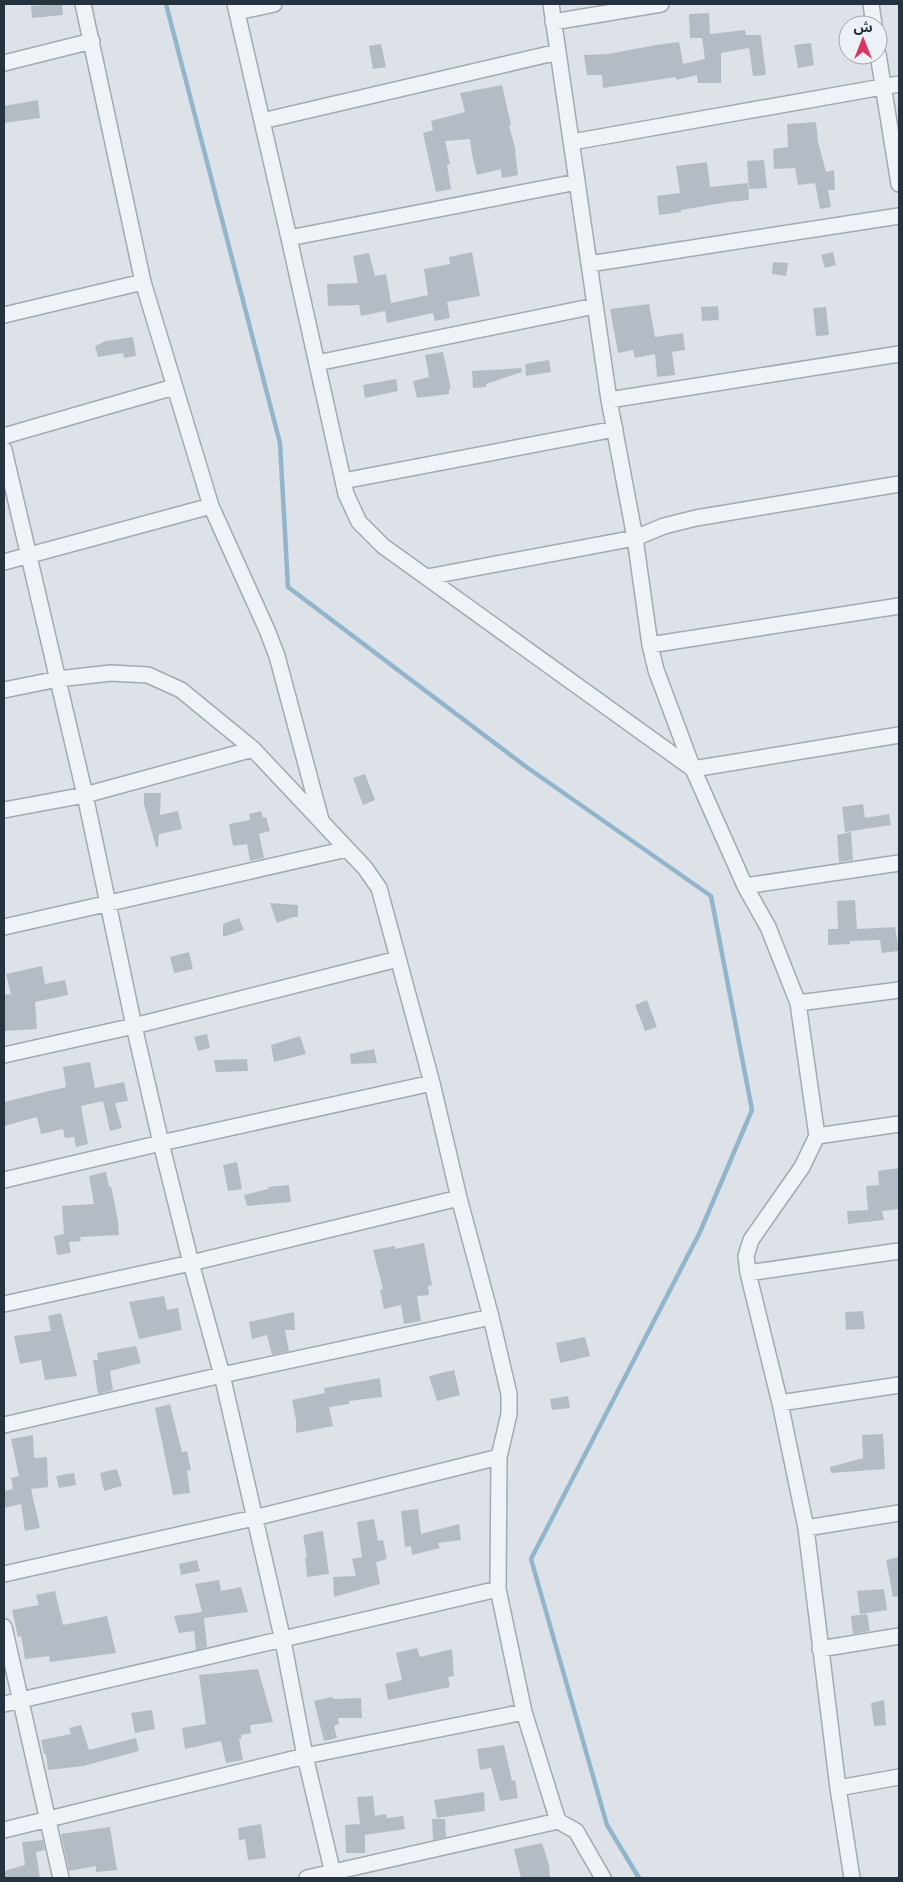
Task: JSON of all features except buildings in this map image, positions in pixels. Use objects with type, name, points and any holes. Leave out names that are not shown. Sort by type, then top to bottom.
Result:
[{"type":"street","points":[[83,4],[142,282],[211,506],[277,656],[321,822]]},
{"type":"street","points":[[274,4],[236,8],[346,494],[359,522],[383,546],[693,769],[899,735]]},
{"type":"street","points":[[550,4],[609,400],[635,538],[650,645],[656,670],[693,769],[745,886],[768,927],[798,1003],[817,1136],[802,1167],[751,1240],[746,1256],[748,1273],[780,1403],[806,1528],[838,1788],[852,1878]]},
{"type":"street","points":[[553,22],[661,4]]},
{"type":"street","points":[[4,63],[92,41]]},
{"type":"street","points":[[262,121],[558,52]]},
{"type":"street","points":[[880,65],[899,184]]},
{"type":"street","points":[[572,142],[899,84]]},
{"type":"street","points":[[289,238],[578,182]]},
{"type":"street","points":[[589,264],[899,216]]},
{"type":"street","points":[[4,315],[142,282]]},
{"type":"street","points":[[316,363],[595,306]]},
{"type":"street","points":[[609,400],[899,354]]},
{"type":"street","points":[[4,436],[174,387]]},
{"type":"street","points":[[343,481],[615,429]]},
{"type":"street","points":[[4,450],[85,795],[107,904],[161,1143],[191,1263],[222,1375],[283,1640],[305,1756],[333,1875]]},
{"type":"street","points":[[427,577],[635,538],[664,526],[696,518],[899,484]]},
{"type":"street","points":[[4,562],[211,506]]},
{"type":"street","points":[[650,645],[899,606]]},
{"type":"street","points":[[4,690],[58,679],[111,673],[148,675],[181,690],[253,749],[365,868],[379,888],[432,1083],[509,1394],[509,1414],[499,1457],[498,1589],[524,1712],[558,1821]]},
{"type":"street","points":[[4,810],[85,795],[253,749]]},
{"type":"street","points":[[4,928],[347,849]]},
{"type":"street","points":[[745,886],[899,864]]},
{"type":"street","points":[[4,1055],[134,1026],[398,960]]},
{"type":"street","points":[[798,1003],[899,990]]},
{"type":"street","points":[[4,1180],[432,1083]]},
{"type":"street","points":[[817,1136],[899,1124]]},
{"type":"street","points":[[4,1304],[191,1263],[459,1198]]},
{"type":"street","points":[[748,1273],[899,1251]]},
{"type":"street","points":[[4,1425],[222,1375],[491,1317]]},
{"type":"street","points":[[780,1403],[899,1385]]},
{"type":"street","points":[[4,1574],[254,1518],[499,1457]]},
{"type":"street","points":[[806,1528],[899,1513]]},
{"type":"street","points":[[4,1704],[498,1589]]},
{"type":"street","points":[[4,1627],[60,1878]]},
{"type":"street","points":[[820,1649],[899,1636]]},
{"type":"street","points":[[4,1830],[305,1756],[524,1712]]},
{"type":"street","points":[[838,1788],[899,1777]]},
{"type":"street","points":[[307,1878],[333,1875],[558,1821],[576,1831],[603,1878]]},
{"type":"waterway","points":[[166,4],[280,443],[288,587],[525,766],[711,896],[752,1110],[700,1232],[531,1559],[607,1825],[639,1878]]}]
